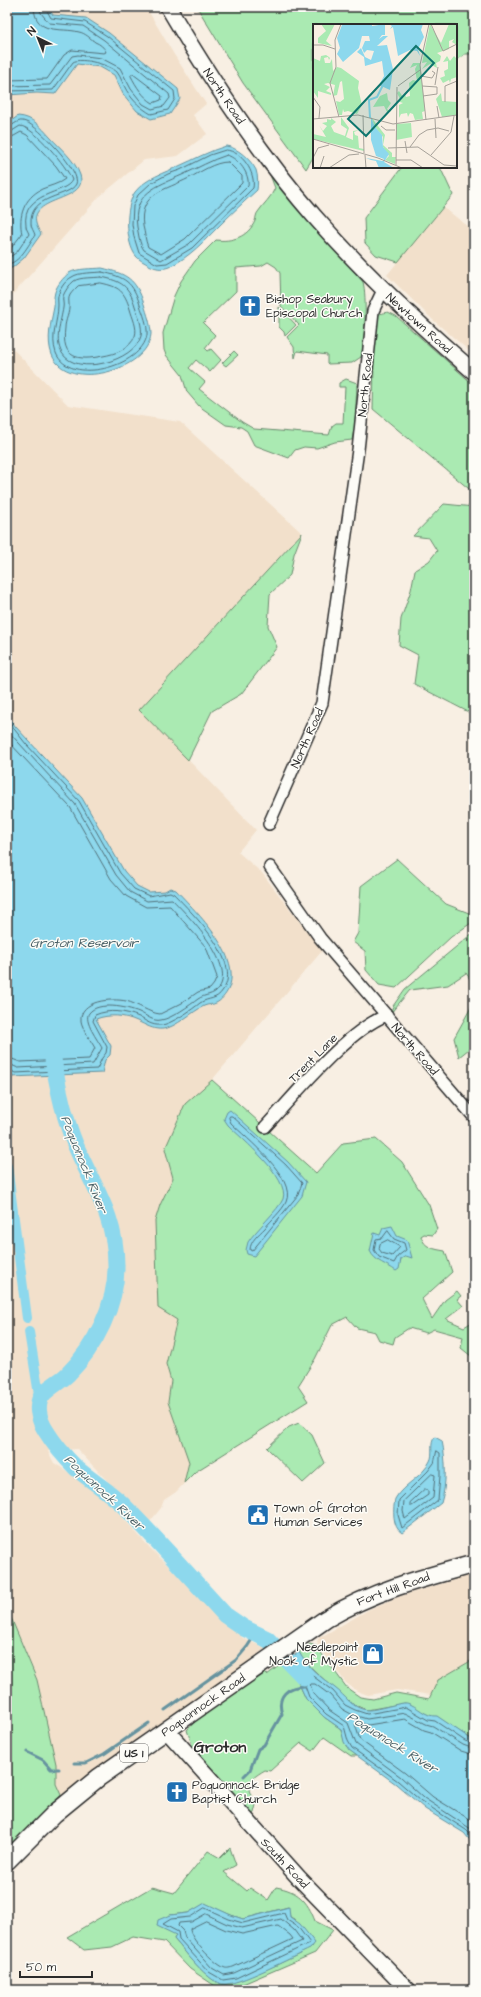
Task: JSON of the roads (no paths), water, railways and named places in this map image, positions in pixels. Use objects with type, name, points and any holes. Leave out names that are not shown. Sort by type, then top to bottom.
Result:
[{"type":"main road","name":"North Road","points":[[168,7],[215,84],[272,164],[313,215],[383,290]]},
{"type":"main road","name":"Newtown Road","points":[[383,290],[474,372]]},
{"type":"main road","name":"Fort Hill Road","points":[[272,1657],[296,1639],[340,1611],[378,1592],[419,1578],[474,1564]]},
{"type":"main road","name":"Poquonnock Road","points":[[7,1861],[40,1827],[79,1792],[167,1732],[272,1657]]},
{"type":"main road","name":"South Road","points":[[167,1732],[299,1878],[408,1990]]},
{"type":"street","name":"North Road","points":[[269,824],[322,703],[358,450],[373,311],[383,290]]},
{"type":"street","name":"North Road","points":[[270,867],[320,938],[474,1117]]},
{"type":"street","name":"Trent Lane","points":[[265,1128],[306,1083],[356,1034],[370,1023],[387,1016]]},
{"type":"water","points":[[7,7],[48,7],[53,15],[86,18],[109,33],[178,89],[180,99],[170,114],[151,119],[137,111],[123,94],[114,75],[100,67],[77,64],[55,94],[37,93],[7,95]]},
{"type":"water","points":[[18,116],[28,118],[36,123],[67,154],[78,170],[80,175],[80,185],[74,191],[45,206],[38,212],[36,221],[41,234],[24,258],[12,268],[7,268],[7,124]]},
{"type":"water","points":[[226,146],[239,151],[254,166],[258,183],[257,190],[196,248],[177,263],[166,268],[158,268],[139,259],[132,250],[128,233],[129,206],[135,192],[144,183],[156,176]]},
{"type":"water","points":[[102,268],[124,275],[134,283],[144,304],[150,323],[151,334],[146,347],[136,358],[122,367],[106,372],[89,374],[73,373],[60,366],[52,355],[50,349],[50,331],[55,292],[60,282],[72,271]]},
{"type":"water","name":"Groton Reservoir","points":[[7,713],[15,726],[82,798],[124,871],[137,886],[149,892],[165,891],[170,888],[176,890],[195,910],[216,936],[224,950],[229,964],[231,977],[228,990],[225,995],[215,1004],[204,1006],[173,1026],[163,1029],[153,1028],[122,1016],[106,1016],[96,1019],[111,1046],[110,1055],[105,1060],[102,1073],[12,1077],[7,1070]]},
{"type":"water","points":[[230,1110],[288,1162],[306,1182],[302,1196],[254,1256],[247,1254],[246,1250],[248,1242],[281,1203],[283,1199],[283,1190],[272,1170],[263,1159],[228,1125],[224,1119],[227,1112]]},
{"type":"water","points":[[392,1226],[397,1236],[407,1240],[412,1258],[406,1256],[401,1259],[399,1269],[396,1271],[375,1258],[370,1251],[374,1233],[380,1235],[383,1228]]},
{"type":"water","points":[[435,1437],[442,1441],[444,1456],[445,1480],[441,1503],[402,1533],[396,1527],[394,1513],[395,1499],[403,1489],[427,1467],[431,1458],[432,1442]]},
{"type":"water","points":[[299,1652],[306,1663],[315,1672],[339,1691],[353,1705],[362,1709],[372,1710],[407,1703],[429,1715],[437,1716],[474,1741],[474,1845],[464,1833],[425,1809],[396,1784],[349,1750],[344,1742],[341,1729],[324,1717],[306,1699],[295,1675],[289,1668],[280,1665]]},
{"type":"water","points":[[205,1903],[243,1919],[289,1907],[290,1917],[300,1924],[315,1943],[310,1949],[252,1976],[229,1984],[216,1982],[203,1972],[190,1958],[174,1939],[176,1935],[157,1926],[158,1920],[170,1915],[188,1913]]},
{"type":"waterway","name":"Poquonock River","points":[[52,1053],[67,1122],[75,1144],[108,1217],[115,1247],[116,1265],[113,1295],[102,1324],[95,1338],[78,1363],[68,1374],[47,1390],[41,1397],[38,1407],[41,1422],[53,1441],[72,1464],[121,1503],[225,1615],[244,1628],[267,1639],[304,1677]]},
{"type":"waterway","points":[[7,1166],[27,1318]]},
{"type":"waterway","points":[[29,1332],[40,1401]]},
{"type":"waterway","points":[[165,1710],[236,1660],[256,1633]]},
{"type":"waterway","points":[[244,1776],[250,1770],[258,1749],[264,1745],[282,1714],[282,1697],[293,1688],[305,1686]]},
{"type":"waterway","points":[[74,1763],[86,1763],[104,1754],[149,1723]]},
{"type":"waterway","points":[[27,1752],[43,1760],[51,1769],[59,1769]]},
{"type":"place","name":"Bishop Seabury Episcopal Church","points":[[250,306]]},
{"type":"place","name":"Town of Groton Human Services","points":[[258,1515]]},
{"type":"place","name":"Needlepoint Nook of Mystic","points":[[373,1654]]},
{"type":"place","name":"Poquonnock Bridge Baptist Church","points":[[177,1792]]},
{"type":"district","name":"Groton","points":[[220,1746]]}]
